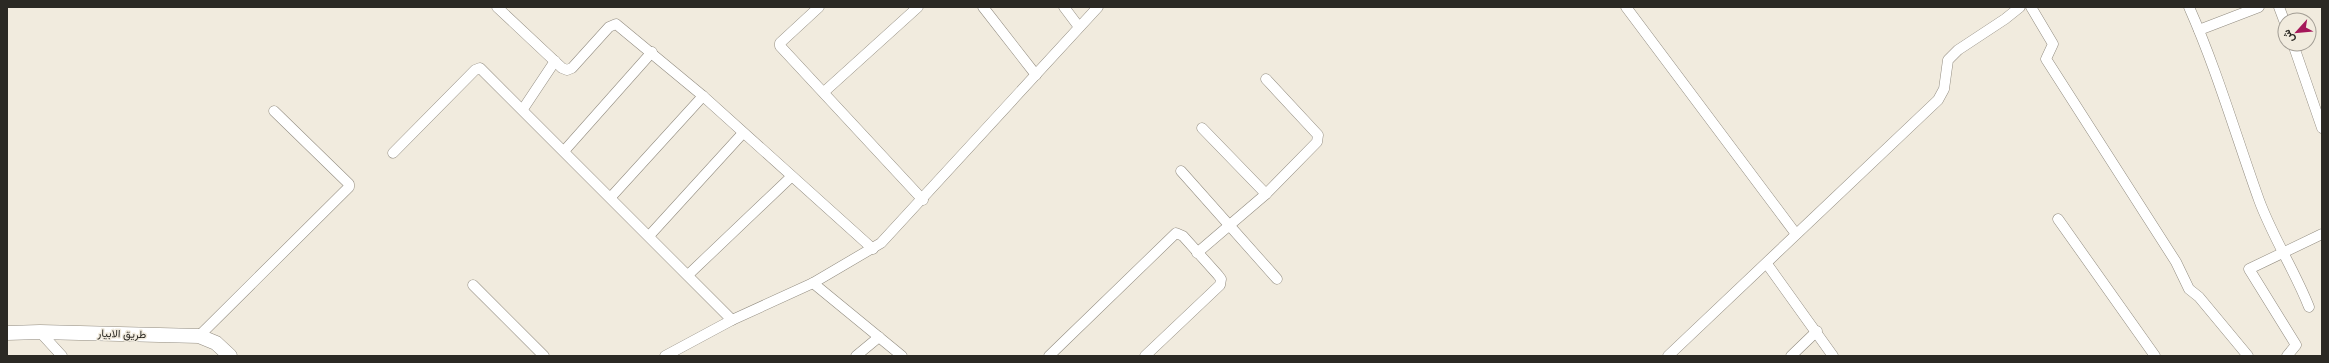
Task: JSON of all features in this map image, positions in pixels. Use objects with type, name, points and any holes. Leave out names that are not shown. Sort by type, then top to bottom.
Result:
[{"type":"main road","name":"طريق الابيار","points":[[7,333],[40,332],[199,336],[216,343],[230,356]]},
{"type":"street","points":[[497,7],[562,68],[567,70],[572,68],[609,27],[616,24],[652,52],[703,96],[873,250]]},
{"type":"street","points":[[819,7],[780,43],[780,46],[922,200]]},
{"type":"street","points":[[824,92],[918,7]]},
{"type":"street","points":[[983,7],[1036,75]]},
{"type":"street","points":[[1064,7],[1079,27]]},
{"type":"street","points":[[665,356],[732,320],[813,283],[873,250],[922,200],[1098,7]]},
{"type":"street","points":[[1626,7],[1796,234]]},
{"type":"street","points":[[1668,356],[1767,264],[1796,234],[1938,100],[1944,89],[1948,60],[1958,50],[2005,19],[2020,7]]},
{"type":"street","points":[[2031,7],[2053,44],[2046,59],[2176,262],[2189,289],[2199,297],[2248,356]]},
{"type":"street","points":[[2189,7],[2215,71],[2259,201],[2282,253],[2301,286],[2309,307]]},
{"type":"street","points":[[2199,30],[2259,7]]},
{"type":"street","points":[[565,150],[652,52]]},
{"type":"street","points":[[2296,52],[2322,128]]},
{"type":"street","points":[[523,109],[555,61]]},
{"type":"street","points":[[393,153],[475,70],[480,68],[486,72],[565,150],[732,320]]},
{"type":"street","points":[[1197,253],[1229,224],[1266,194],[1318,138],[1318,135],[1266,79]]},
{"type":"street","points":[[611,197],[703,96]]},
{"type":"street","points":[[199,336],[349,187],[349,184],[274,111]]},
{"type":"street","points":[[1202,128],[1266,194]]},
{"type":"street","points":[[649,236],[743,133]]},
{"type":"street","points":[[1181,171],[1277,279]]},
{"type":"street","points":[[688,275],[791,177]]},
{"type":"street","points":[[2058,219],[2155,356]]},
{"type":"street","points":[[1049,356],[1171,236],[1176,233],[1181,235],[1221,280],[1220,286],[1145,356]]},
{"type":"street","points":[[2287,356],[2296,345],[2249,269],[2322,234]]},
{"type":"street","points":[[1767,264],[1817,331],[1833,356]]},
{"type":"street","points":[[813,283],[902,356]]},
{"type":"street","points":[[473,285],[544,356]]},
{"type":"street","points":[[1791,356],[1817,331]]},
{"type":"street","points":[[40,332],[62,356]]},
{"type":"street","points":[[856,356],[879,337]]}]
